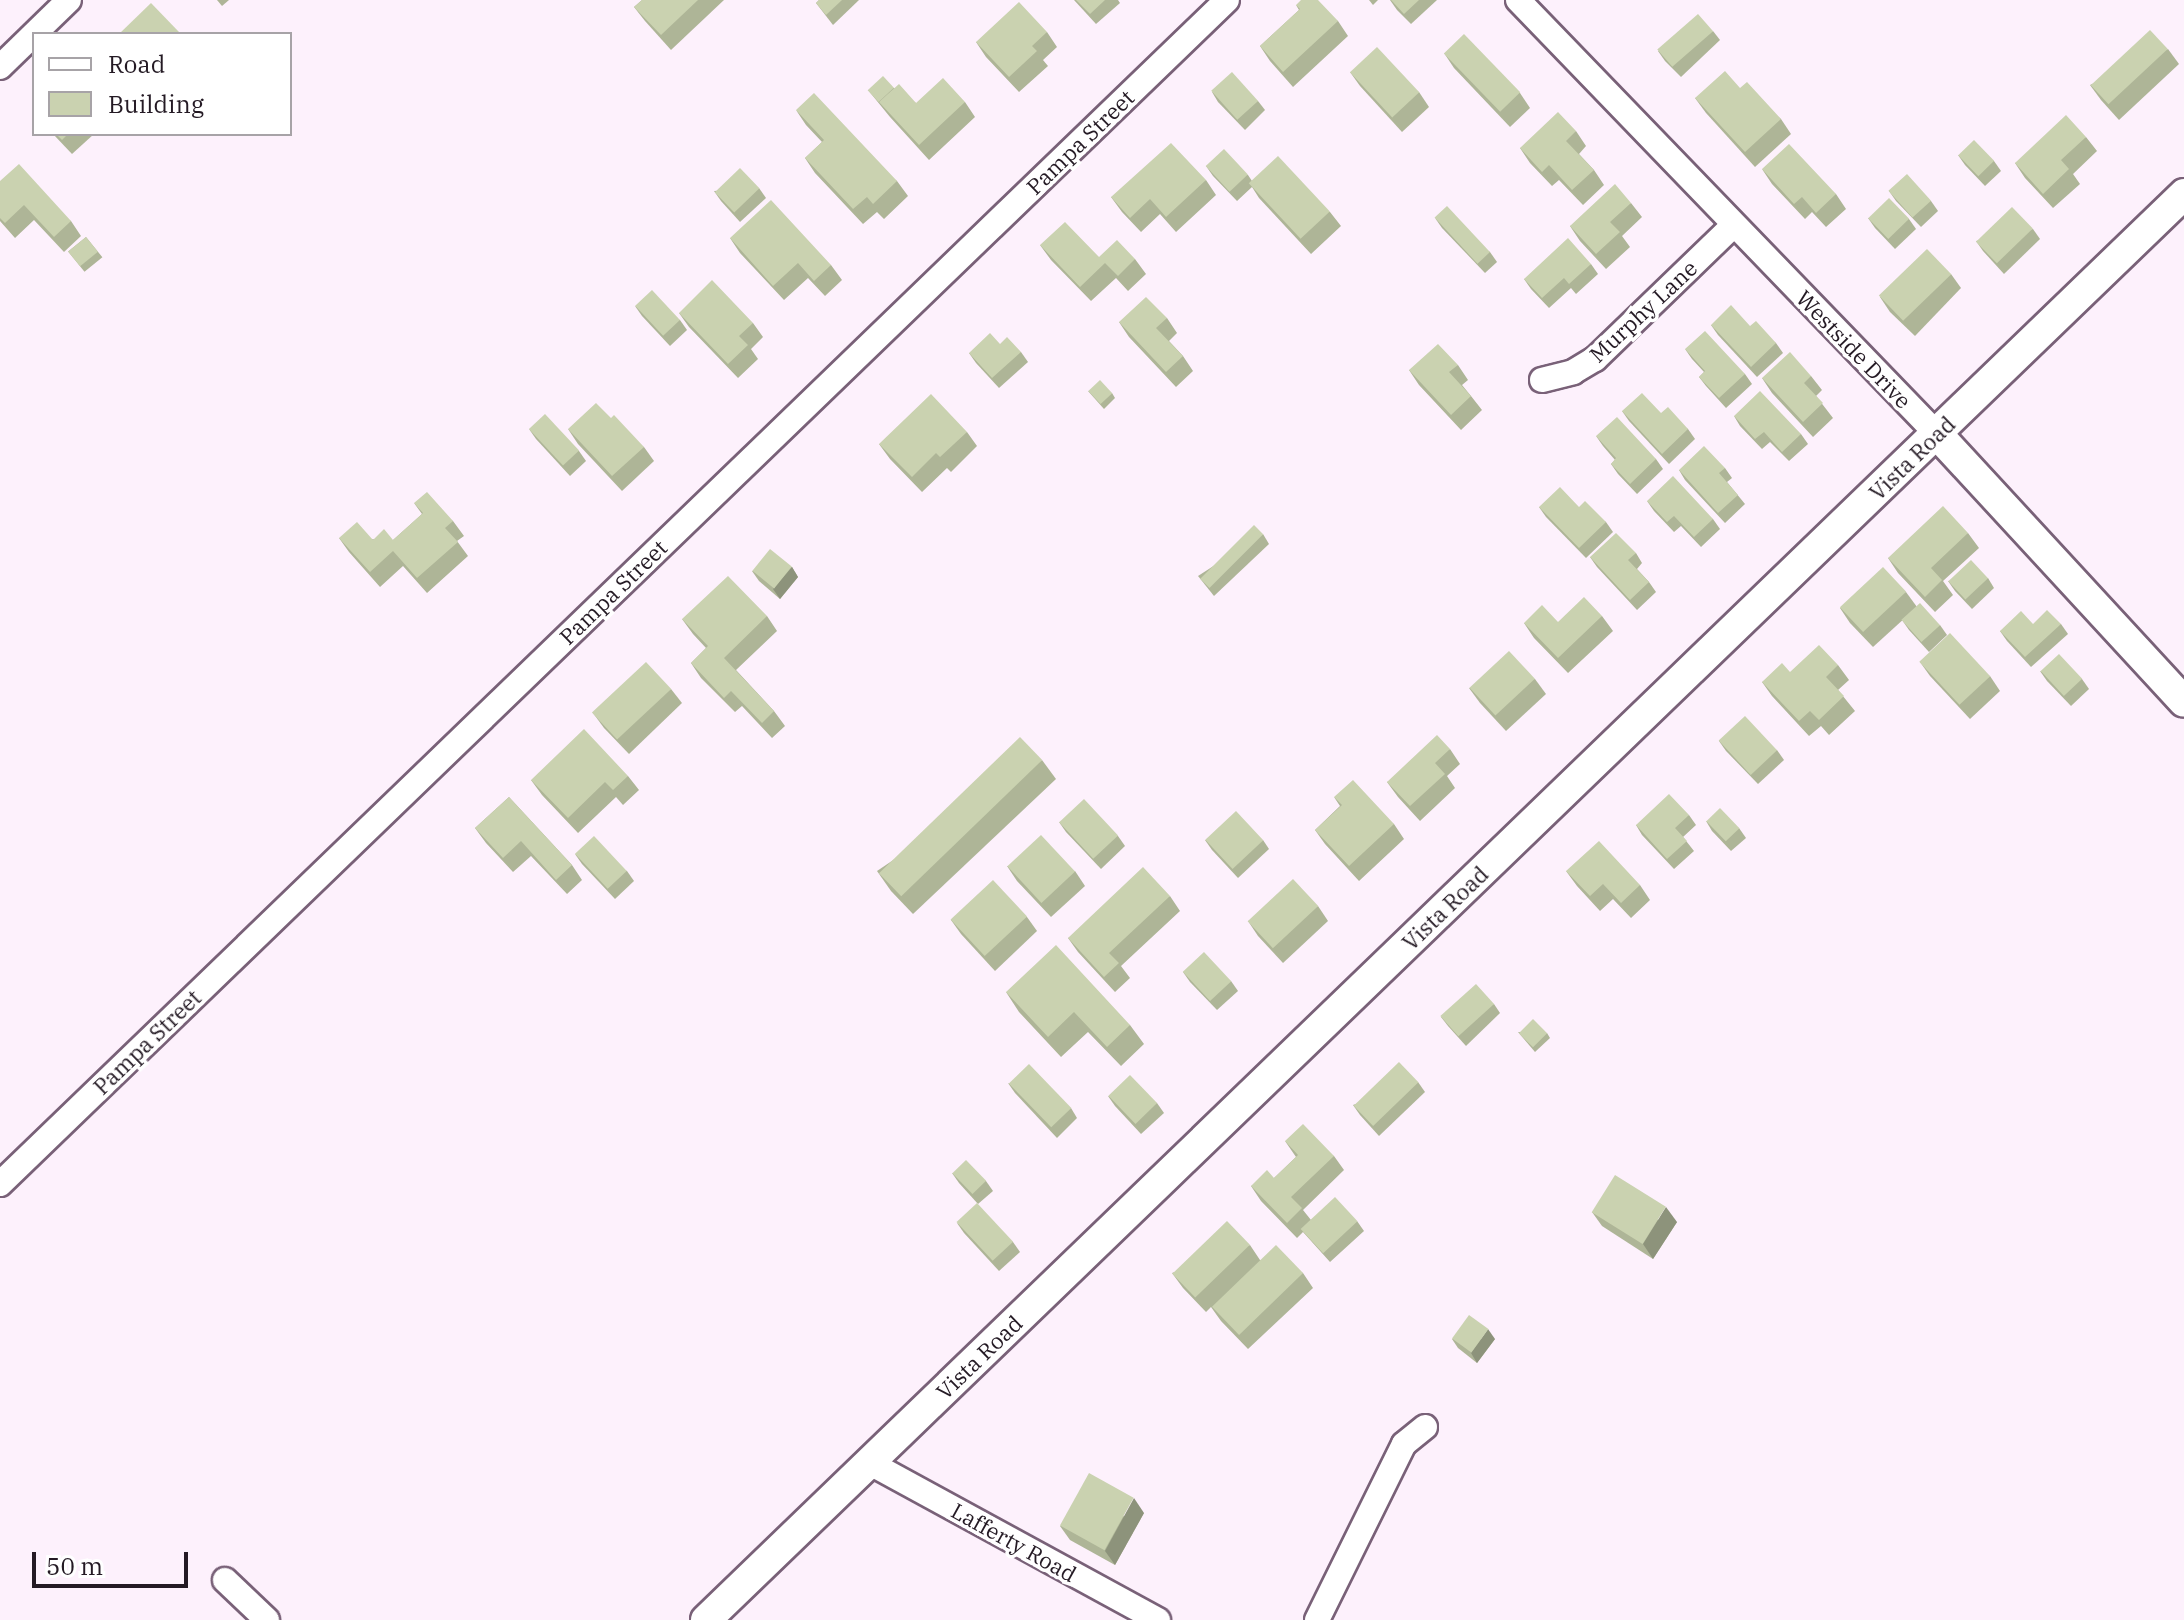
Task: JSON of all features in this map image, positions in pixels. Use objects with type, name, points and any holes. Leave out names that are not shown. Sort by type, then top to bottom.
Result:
[{"type":"street","points":[[36,32],[69,0]]},
{"type":"street","name":"Pampa Street","points":[[0,1184],[1227,0]]},
{"type":"street","name":"Westside Drive","points":[[1518,0],[1937,434],[2184,702]]},
{"type":"street","points":[[0,67],[32,36]]},
{"type":"street","name":"Vista Road","points":[[706,1620],[2184,194]]},
{"type":"street","name":"Murphy Lane","points":[[1542,380],[1573,372],[1595,359],[1734,225]]},
{"type":"street","points":[[1317,1620],[1404,1444],[1425,1427]]},
{"type":"street","name":"Lafferty Road","points":[[870,1463],[1158,1620]]},
{"type":"street","points":[[225,1580],[267,1620]]},
{"type":"building","points":[[642,0],[698,0],[661,35],[634,7]]},
{"type":"building","points":[[819,0],[842,0],[826,15],[816,3]]},
{"type":"building","points":[[1076,0],[1105,0],[1090,14]]},
{"type":"building","points":[[1301,0],[1318,0],[1338,21],[1283,72],[1260,46],[1300,9],[1296,5]]},
{"type":"building","points":[[1391,0],[1419,0],[1404,14]]},
{"type":"building","points":[[1019,2],[1047,32],[1032,46],[1037,51],[1009,77],[976,42]]},
{"type":"building","points":[[151,3],[179,32],[121,32]]},
{"type":"building","points":[[1698,14],[1713,31],[1672,67],[1657,49]]},
{"type":"building","points":[[2150,30],[2168,49],[2108,104],[2091,85]]},
{"type":"building","points":[[1464,34],[1520,92],[1500,112],[1444,53]]},
{"type":"building","points":[[1377,47],[1419,92],[1392,118],[1350,72]]},
{"type":"building","points":[[1725,71],[1740,88],[1747,82],[1781,119],[1745,152],[1695,98]]},
{"type":"building","points":[[1232,72],[1258,101],[1237,120],[1211,91]]},
{"type":"building","points":[[883,76],[894,88],[879,102],[868,90]]},
{"type":"building","points":[[943,78],[965,102],[919,145],[879,102],[899,84],[916,103]]},
{"type":"building","points":[[814,93],[897,181],[873,204],[867,197],[853,209],[805,158],[824,140],[796,110]]},
{"type":"building","points":[[1558,112],[1576,131],[1566,141],[1594,170],[1572,190],[1549,165],[1542,172],[1520,148]]},
{"type":"building","points":[[2066,115],[2086,137],[2061,160],[2069,169],[2043,194],[2015,163]]},
{"type":"building","points":[[1974,140],[1994,161],[1978,176],[1958,155]]},
{"type":"building","points":[[1171,143],[1206,180],[1166,217],[1150,199],[1130,218],[1111,197]]},
{"type":"building","points":[[1789,144],[1836,194],[1816,213],[1802,197],[1794,204],[1762,169]]},
{"type":"building","points":[[1224,149],[1248,175],[1230,192],[1206,166]]},
{"type":"building","points":[[1278,156],[1330,212],[1301,239],[1249,183]]},
{"type":"building","points":[[19,164],[71,221],[54,237],[24,205],[5,223],[0,218],[0,181]]},
{"type":"building","points":[[740,168],[759,188],[734,212],[715,192]]},
{"type":"building","points":[[1907,174],[1931,201],[1913,217],[1888,191]]},
{"type":"building","points":[[1615,184],[1631,203],[1610,222],[1620,232],[1596,254],[1570,226]]},
{"type":"building","points":[[1889,198],[1909,219],[1888,239],[1868,218]]},
{"type":"building","points":[[771,200],[831,265],[814,281],[798,263],[773,286],[730,238]]},
{"type":"building","points":[[1447,206],[1490,252],[1478,264],[1435,218]]},
{"type":"building","points":[[2012,207],[2033,229],[1997,263],[1976,242]]},
{"type":"building","points":[[1065,222],[1099,257],[1117,240],[1135,259],[1118,276],[1105,263],[1080,287],[1040,245]]},
{"type":"building","points":[[86,237],[98,252],[80,266],[68,251]]},
{"type":"building","points":[[1568,238],[1591,264],[1569,284],[1564,278],[1542,298],[1524,279]]},
{"type":"building","points":[[1927,249],[1951,274],[1903,321],[1879,296]]},
{"type":"building","points":[[712,280],[753,323],[739,336],[748,345],[728,364],[679,313]]},
{"type":"building","points":[[652,290],[680,320],[663,336],[635,306]]},
{"type":"building","points":[[1146,297],[1167,318],[1156,328],[1183,356],[1166,372],[1119,322]]},
{"type":"building","points":[[1731,305],[1750,326],[1756,321],[1776,343],[1751,367],[1711,325]]},
{"type":"building","points":[[1705,331],[1745,374],[1719,398],[1699,377],[1705,371],[1685,349]]},
{"type":"building","points":[[990,333],[1000,344],[1007,337],[1021,352],[992,378],[969,353]]},
{"type":"building","points":[[1438,344],[1458,365],[1449,372],[1471,396],[1451,415],[1409,370]]},
{"type":"building","points":[[1790,352],[1811,376],[1804,383],[1823,403],[1803,422],[1762,378]]},
{"type":"building","points":[[1100,380],[1112,393],[1101,404],[1088,391]]},
{"type":"building","points":[[1760,391],[1801,434],[1782,452],[1764,432],[1755,439],[1734,416]]},
{"type":"building","points":[[1642,393],[1661,413],[1668,407],[1688,429],[1662,454],[1622,411]]},
{"type":"building","points":[[931,394],[967,432],[940,457],[936,453],[912,477],[879,444]]},
{"type":"building","points":[[596,403],[611,418],[614,415],[644,447],[612,476],[568,429]]},
{"type":"building","points":[[545,414],[579,451],[563,466],[529,429]]},
{"type":"building","points":[[1617,417],[1656,459],[1630,484],[1611,464],[1616,458],[1596,436]]},
{"type":"building","points":[[1704,446],[1725,468],[1719,473],[1738,495],[1718,513],[1679,470]]},
{"type":"building","points":[[1673,476],[1713,519],[1694,537],[1674,516],[1667,522],[1647,501]]},
{"type":"building","points":[[1560,487],[1579,507],[1585,501],[1606,522],[1579,548],[1539,507]]},
{"type":"building","points":[[427,492],[453,521],[445,528],[458,542],[417,578],[393,551],[370,572],[339,538],[357,522],[373,540],[384,529],[393,540],[423,513],[414,503]]},
{"type":"building","points":[[1943,506],[1968,533],[1931,568],[1942,580],[1925,597],[1888,558]]},
{"type":"building","points":[[1254,525],[1263,534],[1209,588],[1200,579]]},
{"type":"building","points":[[1616,533],[1636,553],[1628,560],[1649,582],[1630,600],[1590,557]]},
{"type":"building","points":[[770,549],[792,567],[774,588],[752,571]]},
{"type":"building","points":[[1971,560],[1988,578],[1965,599],[1948,581]]},
{"type":"building","points":[[1883,567],[1906,592],[1863,632],[1840,607]]},
{"type":"building","points":[[728,576],[767,616],[724,658],[774,711],[762,723],[731,691],[724,698],[691,663],[708,646],[682,619]]},
{"type":"building","points":[[1584,597],[1602,616],[1558,658],[1524,623],[1542,605],[1558,622]]},
{"type":"building","points":[[1920,603],[1940,625],[1921,642],[1901,620]]},
{"type":"building","points":[[2047,610],[2061,624],[2025,657],[2000,631],[2021,611],[2033,624]]},
{"type":"building","points":[[1950,633],[1990,676],[1960,705],[1919,662]]},
{"type":"building","points":[[1819,645],[1838,665],[1826,677],[1844,696],[1819,720],[1810,711],[1799,721],[1762,682],[1782,663],[1790,672]]},
{"type":"building","points":[[1509,651],[1535,679],[1495,716],[1470,688]]},
{"type":"building","points":[[2059,654],[2082,679],[2064,696],[2041,671]]},
{"type":"building","points":[[646,662],[671,689],[617,740],[592,712]]},
{"type":"building","points":[[1745,716],[1777,750],[1751,775],[1719,741]]},
{"type":"building","points":[[584,729],[628,776],[613,790],[605,782],[568,818],[531,780]]},
{"type":"building","points":[[1437,735],[1450,749],[1435,763],[1445,774],[1410,806],[1387,782]]},
{"type":"building","points":[[1020,737],[1042,760],[901,896],[879,873]]},
{"type":"building","points":[[1353,780],[1394,824],[1349,866],[1315,830],[1342,805],[1334,797]]},
{"type":"building","points":[[1669,794],[1689,815],[1675,828],[1687,841],[1667,859],[1636,825]]},
{"type":"building","points":[[509,797],[572,865],[556,880],[521,841],[503,858],[475,828]]},
{"type":"building","points":[[1084,799],[1118,836],[1093,859],[1059,822]]},
{"type":"building","points":[[1720,808],[1739,828],[1726,841],[1706,821]]},
{"type":"building","points":[[1236,811],[1263,840],[1233,869],[1205,840]]},
{"type":"building","points":[[1041,835],[1075,872],[1041,903],[1007,866]]},
{"type":"building","points":[[594,836],[627,871],[608,889],[575,854]]},
{"type":"building","points":[[1599,841],[1640,885],[1621,903],[1603,884],[1590,896],[1566,871]]},
{"type":"building","points":[[1143,867],[1170,896],[1109,953],[1119,963],[1104,977],[1068,938]]},
{"type":"building","points":[[1293,879],[1318,906],[1273,948],[1248,921]]},
{"type":"building","points":[[993,880],[1027,917],[985,956],[951,920]]},
{"type":"building","points":[[1056,945],[1130,1025],[1107,1047],[1074,1012],[1048,1037],[1006,992]]},
{"type":"building","points":[[1204,952],[1231,981],[1210,1001],[1183,972]]},
{"type":"building","points":[[1476,984],[1494,1004],[1458,1036],[1440,1016]]},
{"type":"building","points":[[1533,1019],[1547,1033],[1533,1047],[1519,1033]]},
{"type":"building","points":[[1399,1062],[1418,1082],[1373,1126],[1354,1106]]},
{"type":"building","points":[[1029,1064],[1071,1108],[1051,1127],[1009,1083]]},
{"type":"building","points":[[1130,1075],[1157,1103],[1136,1124],[1108,1096]]},
{"type":"building","points":[[1303,1124],[1334,1156],[1291,1197],[1302,1208],[1287,1223],[1251,1186],[1267,1170],[1274,1178],[1298,1155],[1285,1141]]},
{"type":"building","points":[[966,1160],[986,1181],[972,1194],[952,1173]]},
{"type":"building","points":[[1615,1175],[1666,1207],[1643,1244],[1592,1212]]},
{"type":"building","points":[[1335,1197],[1358,1221],[1323,1253],[1301,1229]]},
{"type":"building","points":[[977,1203],[1013,1242],[993,1261],[957,1222]]},
{"type":"building","points":[[1227,1221],[1250,1245],[1195,1298],[1172,1274]]},
{"type":"building","points":[[1276,1245],[1303,1273],[1239,1335],[1212,1307]]},
{"type":"building","points":[[1469,1315],[1488,1329],[1471,1353],[1452,1338]]},
{"type":"building","points":[[1089,1473],[1134,1498],[1105,1550],[1060,1525]]}]
